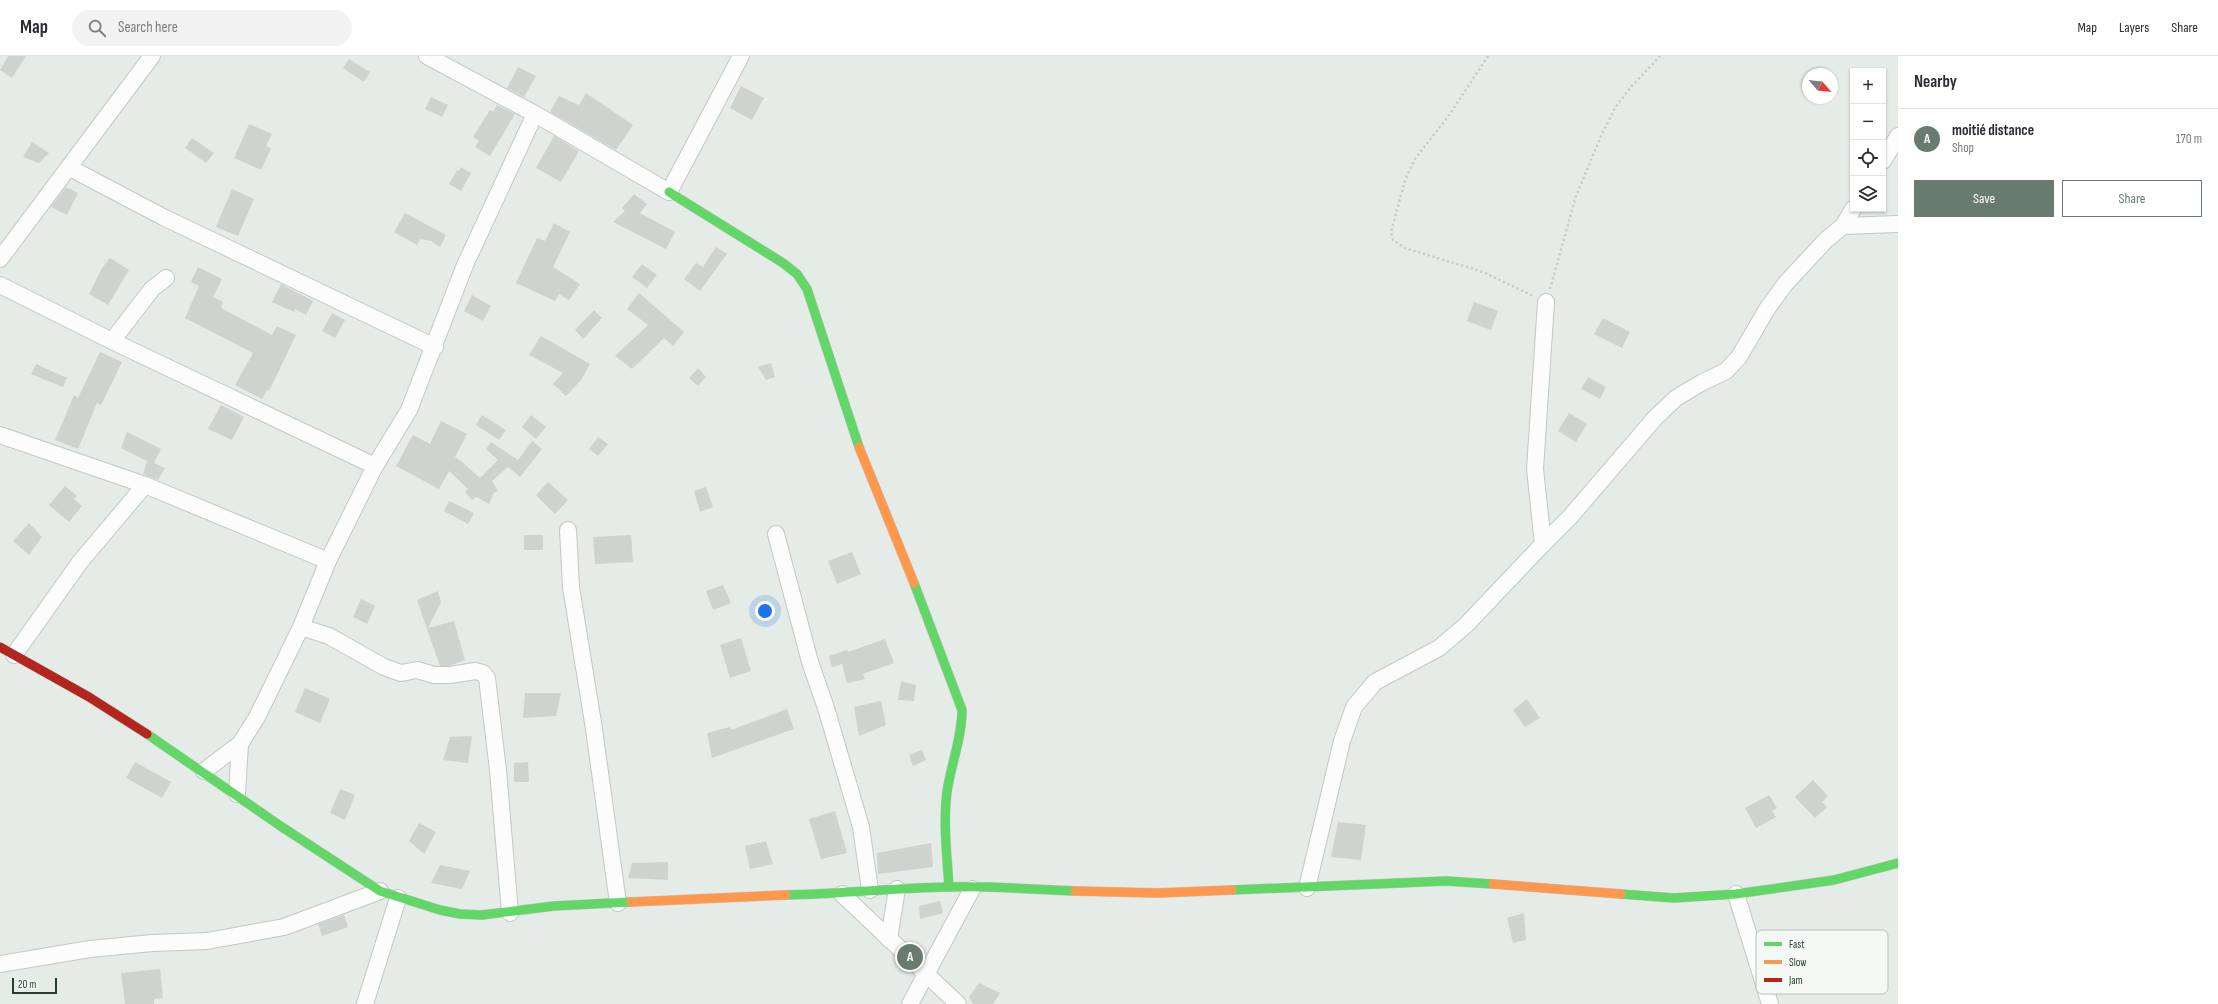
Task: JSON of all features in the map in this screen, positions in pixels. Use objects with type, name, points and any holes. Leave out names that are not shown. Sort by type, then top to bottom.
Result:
[{"type":"street","points":[[0,259],[70,168],[152,56]]},
{"type":"street","points":[[427,56],[535,114],[669,192],[783,263],[797,274],[807,288],[852,432],[911,574],[962,710],[963,723],[946,791],[949,888]]},
{"type":"street","points":[[669,192],[741,56]]},
{"type":"street","points":[[204,771],[240,744],[257,717],[301,627],[328,561],[375,466],[409,410],[435,347],[465,265],[535,114]]},
{"type":"street","points":[[1886,157],[1896,143]]},
{"type":"street","points":[[70,168],[165,218],[435,347]]},
{"type":"street","points":[[1307,888],[1342,741],[1354,707],[1375,682],[1439,648],[1466,625],[1575,512],[1655,418],[1676,398],[1701,382],[1726,371],[1739,356],[1767,308],[1786,283],[1805,261],[1843,226],[1851,212]]},
{"type":"street","points":[[1843,226],[1898,224]]},
{"type":"street","points":[[112,341],[152,289],[166,278]]},
{"type":"street","points":[[0,285],[112,341],[375,466]]},
{"type":"street","points":[[1543,544],[1535,469],[1546,302]]},
{"type":"street","points":[[0,436],[145,485],[328,561]]},
{"type":"street","points":[[145,485],[7,651],[89,697],[204,771],[282,827],[380,891],[398,898],[440,910],[460,914],[510,913],[554,906],[733,896],[842,894],[870,890],[897,889],[949,888],[972,890],[1158,893],[1307,888],[1394,882],[1446,881],[1674,898],[1736,894],[1834,880],[1898,863]]},
{"type":"street","points":[[568,530],[571,587],[594,730],[618,903]]},
{"type":"street","points":[[776,534],[810,662],[826,708],[861,827],[870,890]]},
{"type":"street","points":[[301,627],[329,636],[384,667],[402,673],[417,670],[434,675],[450,675],[475,671],[483,673],[487,678],[498,770],[510,913]]},
{"type":"street","points":[[237,794],[240,744]]},
{"type":"street","points":[[889,939],[897,889]]},
{"type":"street","points":[[910,1004],[972,890]]},
{"type":"street","points":[[0,964],[90,949],[152,943],[207,941],[284,927],[380,891]]},
{"type":"street","points":[[842,894],[958,1004]]},
{"type":"street","points":[[1736,894],[1756,959]]},
{"type":"street","points":[[365,1004],[398,898]]},
{"type":"street","points":[[1767,994],[1770,1004]]},
{"type":"path","points":[[1488,56],[1450,114],[1415,159],[1405,180],[1392,232],[1393,240],[1405,248],[1483,272],[1520,291],[1546,302],[1576,196],[1601,136],[1623,97],[1660,56]]},
{"type":"building","points":[[8,56],[26,56],[12,78],[0,70]]},
{"type":"building","points":[[349,59],[370,72],[364,82],[343,68]]},
{"type":"building","points":[[518,67],[536,76],[524,97],[507,88]]},
{"type":"building","points":[[741,86],[764,98],[752,120],[730,108]]},
{"type":"building","points":[[586,93],[633,125],[616,150],[550,112],[559,96],[579,105]]},
{"type":"building","points":[[431,97],[448,105],[442,117],[425,109]]},
{"type":"building","points":[[497,105],[515,114],[490,156],[475,147],[479,141],[473,137],[490,110],[493,112]]},
{"type":"building","points":[[249,124],[272,134],[266,146],[271,148],[261,170],[234,158]]},
{"type":"building","points":[[554,136],[579,151],[561,182],[536,168]]},
{"type":"building","points":[[192,138],[214,153],[206,163],[185,148]]},
{"type":"building","points":[[32,142],[49,153],[39,163],[23,157]]},
{"type":"building","points":[[461,167],[471,173],[461,191],[449,184],[457,170],[459,171]]},
{"type":"building","points":[[66,187],[78,193],[67,215],[51,207]]},
{"type":"building","points":[[232,189],[254,199],[238,236],[216,227]]},
{"type":"building","points":[[634,194],[647,204],[640,213],[675,232],[666,249],[613,222],[625,211],[622,208]]},
{"type":"building","points":[[405,213],[446,235],[440,247],[431,241],[420,239],[417,245],[394,232]]},
{"type":"building","points":[[554,223],[570,232],[553,267],[580,284],[569,300],[559,294],[555,301],[516,283],[537,238],[545,241]]},
{"type":"building","points":[[716,247],[727,254],[700,291],[684,279],[696,263],[703,267]]},
{"type":"building","points":[[110,258],[129,270],[108,305],[89,294],[102,268]]},
{"type":"building","points":[[642,264],[657,275],[647,288],[632,277]]},
{"type":"building","points":[[198,267],[222,279],[213,297],[223,302],[221,308],[272,335],[277,326],[296,335],[269,391],[267,390],[262,399],[235,385],[253,353],[185,318],[199,286],[191,282]]},
{"type":"building","points":[[281,284],[313,301],[306,315],[295,309],[294,312],[272,302]]},
{"type":"building","points":[[639,293],[684,332],[673,346],[664,338],[632,369],[615,356],[648,325],[627,309]]},
{"type":"building","points":[[472,295],[491,306],[483,321],[464,311]]},
{"type":"building","points":[[1474,302],[1498,311],[1491,330],[1467,321]]},
{"type":"building","points":[[594,310],[602,318],[583,339],[575,330]]},
{"type":"building","points":[[332,313],[345,320],[335,338],[322,331]]},
{"type":"building","points":[[1603,318],[1630,332],[1622,348],[1594,334]]},
{"type":"building","points":[[541,336],[590,364],[581,380],[566,396],[553,384],[563,373],[529,355]]},
{"type":"building","points":[[100,352],[122,362],[101,405],[97,403],[78,449],[55,440],[74,395],[78,398]]},
{"type":"building","points":[[771,363],[775,377],[766,380],[758,367]]},
{"type":"building","points":[[36,364],[67,378],[63,387],[31,374]]},
{"type":"building","points":[[698,368],[706,377],[698,386],[689,378]]},
{"type":"building","points":[[1588,377],[1606,387],[1600,399],[1581,389]]},
{"type":"building","points":[[221,405],[244,417],[232,440],[208,429]]},
{"type":"building","points":[[1569,413],[1587,424],[1576,442],[1558,431]]},
{"type":"building","points":[[482,415],[506,430],[499,440],[476,425]]},
{"type":"building","points":[[531,415],[546,427],[536,439],[522,427]]},
{"type":"building","points":[[441,421],[467,434],[455,457],[480,478],[498,460],[486,449],[491,442],[518,460],[532,441],[542,449],[520,477],[508,467],[492,481],[498,491],[494,493],[489,504],[476,497],[472,500],[465,492],[468,489],[449,471],[439,489],[396,466],[413,435],[430,444]]},
{"type":"building","points":[[127,432],[161,449],[154,463],[165,468],[158,480],[143,474],[147,461],[121,448]]},
{"type":"building","points":[[598,437],[608,444],[598,456],[589,449]]},
{"type":"building","points":[[548,482],[568,500],[555,514],[536,495]]},
{"type":"building","points":[[65,486],[77,496],[74,499],[82,506],[69,522],[49,505]]},
{"type":"building","points":[[706,487],[713,507],[700,512],[694,491]]},
{"type":"building","points":[[449,501],[474,513],[468,524],[444,511]]},
{"type":"building","points":[[29,523],[42,537],[29,555],[13,541]]},
{"type":"building","points":[[524,535],[543,535],[543,550],[524,550]]},
{"type":"building","points":[[631,535],[633,562],[595,564],[593,537]]},
{"type":"building","points":[[852,552],[861,574],[837,584],[828,561]]},
{"type":"building","points":[[723,585],[731,603],[713,610],[706,591]]},
{"type":"building","points":[[438,591],[441,602],[428,628],[454,621],[465,660],[449,666],[440,666],[417,600]]},
{"type":"building","points":[[361,599],[375,606],[367,624],[353,617]]},
{"type":"building","points":[[741,638],[751,671],[730,678],[720,645]]},
{"type":"building","points":[[885,639],[894,663],[863,674],[865,679],[847,683],[842,664],[832,667],[829,656],[847,650],[848,652]]},
{"type":"building","points":[[901,681],[916,685],[914,701],[898,700]]},
{"type":"building","points":[[305,688],[330,699],[320,723],[295,712]]},
{"type":"building","points":[[525,693],[561,693],[556,716],[523,718]]},
{"type":"building","points":[[1527,699],[1540,718],[1525,727],[1513,710]]},
{"type":"building","points":[[881,701],[886,725],[859,736],[854,707]]},
{"type":"building","points":[[787,709],[794,729],[712,758],[707,733],[730,727],[731,730]]},
{"type":"building","points":[[472,736],[468,763],[443,760],[450,737]]},
{"type":"building","points":[[922,750],[926,760],[913,766],[909,755]]},
{"type":"building","points":[[135,762],[171,782],[162,798],[126,778]]},
{"type":"building","points":[[528,762],[529,782],[514,782],[514,763]]},
{"type":"building","points":[[1813,780],[1828,796],[1822,802],[1827,807],[1815,818],[1795,797]]},
{"type":"building","points":[[340,789],[355,795],[345,820],[330,813]]},
{"type":"building","points":[[1769,795],[1777,808],[1772,811],[1776,817],[1756,828],[1745,808]]},
{"type":"building","points":[[835,811],[847,853],[821,859],[809,819]]},
{"type":"building","points":[[1338,822],[1366,825],[1361,860],[1331,857]]},
{"type":"building","points":[[419,823],[436,832],[424,854],[409,841]]},
{"type":"building","points":[[766,841],[773,864],[750,869],[745,846]]},
{"type":"building","points":[[931,843],[933,867],[878,874],[877,853]]},
{"type":"building","points":[[668,862],[668,880],[628,878],[632,863]]},
{"type":"building","points":[[440,865],[470,871],[462,889],[431,883]]},
{"type":"building","points":[[940,901],[943,913],[920,919],[919,906]]},
{"type":"building","points":[[1524,913],[1526,940],[1513,943],[1507,918]]},
{"type":"building","points":[[344,915],[348,927],[322,936],[318,924]]},
{"type":"building","points":[[160,969],[163,998],[154,999],[154,1004],[125,1004],[121,973]]},
{"type":"building","points":[[979,983],[1000,993],[993,1004],[973,1004],[969,997]]},
{"type":"traffic: fast","points":[[669,192],[783,263],[797,274],[807,289],[859,447]]},
{"type":"traffic: fast","points":[[914,583],[962,710],[960,731],[947,792],[945,815],[949,887]]},
{"type":"traffic: fast","points":[[147,734],[282,827],[380,891],[440,910],[460,914],[482,915],[554,906],[631,902]]},
{"type":"traffic: fast","points":[[1621,894],[1674,898],[1736,894],[1834,880],[1898,863]]},
{"type":"traffic: fast","points":[[1232,890],[1446,881],[1493,884]]},
{"type":"traffic: fast","points":[[786,895],[947,887],[995,887],[1075,891]]},
{"type":"traffic: slow","points":[[859,447],[914,583]]},
{"type":"traffic: slow","points":[[1493,884],[1621,894]]},
{"type":"traffic: slow","points":[[1075,891],[1158,893],[1232,890]]},
{"type":"traffic: slow","points":[[631,902],[786,895]]},
{"type":"traffic: jam","points":[[0,647],[89,697],[147,734]]},
{"type":"place","name":"moitié distance","points":[[910,957]]}]
